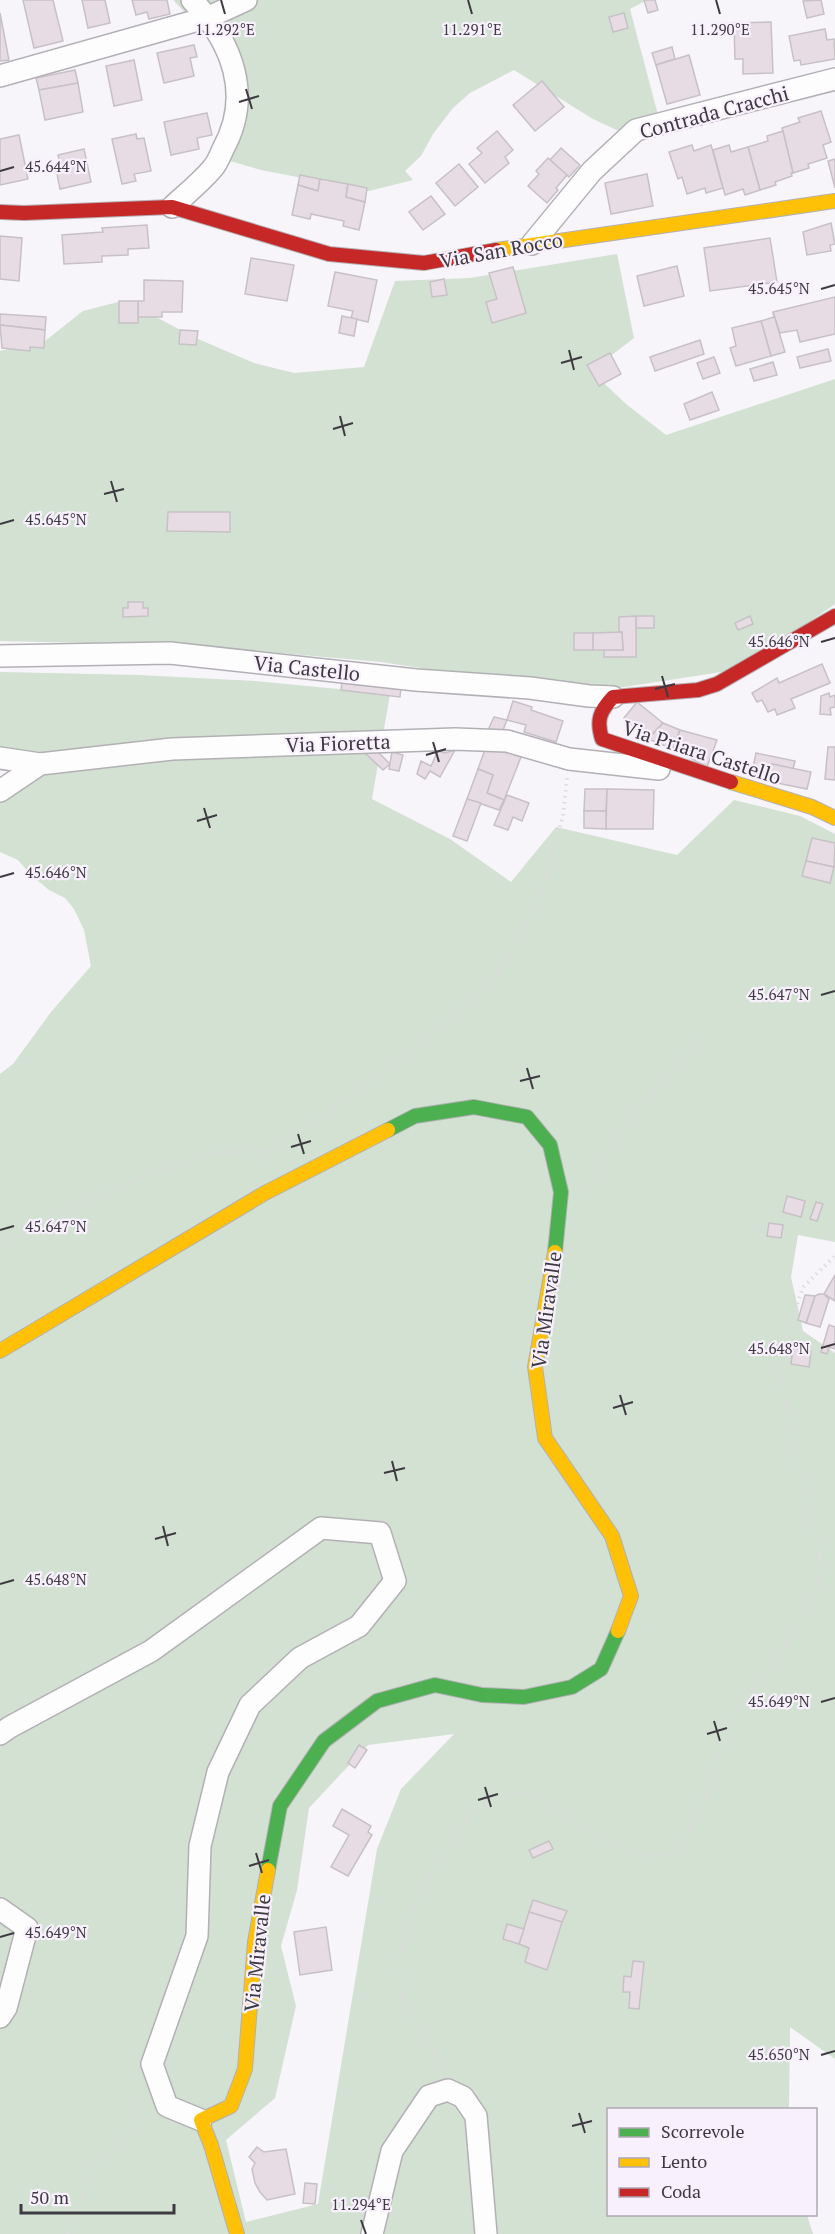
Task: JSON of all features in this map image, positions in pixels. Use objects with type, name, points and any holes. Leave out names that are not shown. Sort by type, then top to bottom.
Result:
[{"type":"street","points":[[171,207],[213,168],[232,133],[236,110],[237,81],[227,46],[209,17],[192,0]]},
{"type":"street","points":[[0,76],[209,17],[246,0]]},
{"type":"street","name":"Contrada Cracchi","points":[[532,244],[592,171],[636,130],[835,79]]},
{"type":"street","name":"Via San Rocco","points":[[0,212],[171,207],[329,254],[424,263],[532,244],[835,201]]},
{"type":"street","points":[[612,697],[698,690],[717,684],[835,616]]},
{"type":"street","name":"Via Castello","points":[[0,656],[170,652],[416,680],[530,688],[612,697]]},
{"type":"street","name":"Via Priara Castello","points":[[612,697],[599,712],[597,726],[602,739],[775,797],[812,807],[835,818]]},
{"type":"street","name":"Via Fioretta","points":[[0,791],[39,764],[172,749],[455,739],[507,741],[569,759],[662,769],[681,766]]},
{"type":"street","points":[[0,758],[39,764]]},
{"type":"street","name":"Via Miravalle","points":[[0,1351],[265,1193],[415,1116],[474,1107],[527,1118],[550,1145],[561,1192],[553,1272],[535,1367],[545,1438],[612,1536],[631,1596],[602,1669],[572,1686],[524,1697],[482,1695],[435,1685],[377,1701],[324,1741],[280,1806],[255,1942],[245,2069],[231,2106],[201,2120]]},
{"type":"street","points":[[0,1734],[151,1651],[321,1528],[380,1533],[395,1581],[359,1626],[300,1658],[250,1705],[218,1772],[200,1846],[196,1936],[152,2064],[167,2106],[201,2120],[211,2145],[237,2234]]},
{"type":"street","points":[[0,1909],[27,1928],[6,2008],[0,2017]]},
{"type":"street","points":[[372,2234],[392,2151],[429,2096],[448,2090],[463,2097],[476,2116],[486,2234]]},
{"type":"path","points":[[0,1244],[89,1198],[210,1153],[271,1151],[419,1047],[500,972],[539,897],[563,816],[569,759]]},
{"type":"path","points":[[583,1201],[623,1126],[706,1033]]},
{"type":"path","points":[[265,1193],[271,1151]]},
{"type":"path","points":[[448,2090],[445,2073],[426,2037],[402,2000],[399,1956],[418,1899],[445,1851],[475,1809],[511,1793],[539,1797],[579,1827],[612,1844],[649,1856],[678,1852],[698,1815],[714,1766],[739,1708],[784,1648],[819,1587],[820,1553],[790,1434],[779,1356],[803,1287],[835,1256]]},
{"type":"path","points":[[68,2234],[95,2163],[124,2145],[142,2094]]},
{"type":"green space","points":[[173,0],[647,0],[630,9],[658,115],[636,139],[593,119],[514,70],[470,93],[453,108],[433,134],[421,156],[405,171],[413,180],[369,191],[261,170],[230,161],[241,109],[212,41]]},
{"type":"green space","points":[[617,254],[634,338],[591,371],[626,404],[666,435],[835,379],[835,604],[741,669],[585,693],[381,662],[140,644],[0,641],[0,351],[45,341],[83,311],[118,302],[150,314],[198,339],[254,363],[294,373],[364,367],[395,281],[470,278]]},
{"type":"green space","points":[[0,672],[139,675],[255,681],[390,694],[372,799],[450,839],[511,882],[556,827],[677,855],[734,800],[800,816],[835,834],[835,1242],[798,1235],[791,1277],[803,1331],[835,1353],[835,2059],[790,2027],[789,2108],[607,2108],[607,2216],[807,2216],[813,2234],[0,2234],[0,1074],[13,1064],[51,1012],[91,966],[84,930],[74,909],[65,898],[49,890],[30,874],[18,860],[0,852],[0,779],[18,765],[0,770]],"holes":[[[454,1734],[401,1789],[377,1849],[318,2204],[246,2222],[226,2140],[275,2098],[296,2006],[281,1946],[297,1890],[309,1808],[368,1745]]]},
{"type":"building","points":[[23,0],[53,0],[63,41],[34,48]]},
{"type":"building","points":[[82,0],[105,0],[110,23],[88,28]]},
{"type":"building","points":[[132,0],[167,0],[170,14],[149,19],[147,12],[136,15]]},
{"type":"building","points":[[644,0],[655,0],[658,10],[648,13]]},
{"type":"building","points":[[821,0],[824,14],[807,18],[803,1]]},
{"type":"building","points":[[0,13],[9,60],[0,61]]},
{"type":"building","points":[[624,13],[628,28],[613,32],[609,17]]},
{"type":"building","points":[[771,22],[773,73],[743,74],[743,59],[735,59],[734,23]]},
{"type":"building","points":[[825,29],[827,40],[834,39],[835,59],[801,65],[800,60],[794,61],[789,36]]},
{"type":"building","points":[[194,45],[197,57],[190,58],[194,76],[164,83],[157,53]]},
{"type":"building","points":[[672,47],[675,59],[656,65],[652,53]]},
{"type":"building","points":[[689,55],[700,95],[667,104],[656,65]]},
{"type":"building","points":[[134,60],[142,100],[114,106],[106,66]]},
{"type":"building","points":[[75,70],[78,83],[39,90],[36,78]]},
{"type":"building","points":[[542,81],[564,107],[535,131],[513,105]]},
{"type":"building","points":[[78,83],[83,112],[45,120],[39,90]]},
{"type":"building","points":[[821,111],[831,142],[823,145],[827,158],[808,164],[809,168],[793,173],[782,128],[800,122],[798,118]]},
{"type":"building","points":[[207,113],[212,135],[197,138],[199,149],[171,155],[164,122]]},
{"type":"building","points":[[497,131],[513,150],[505,157],[509,163],[485,183],[469,164],[482,153],[477,148]]},
{"type":"building","points":[[783,131],[792,176],[775,182],[776,185],[760,190],[748,147],[768,141],[767,136]]},
{"type":"building","points":[[136,134],[137,139],[144,138],[151,171],[134,174],[136,181],[122,184],[112,139]]},
{"type":"building","points":[[19,135],[28,179],[0,185],[0,139]]},
{"type":"building","points":[[692,145],[694,151],[711,145],[723,188],[706,193],[705,188],[687,194],[682,177],[678,179],[669,152]]},
{"type":"building","points":[[729,145],[731,152],[748,147],[760,190],[745,195],[743,189],[725,195],[713,150]]},
{"type":"building","points":[[561,148],[580,165],[569,177],[550,160]]},
{"type":"building","points":[[84,149],[91,182],[60,189],[56,169],[61,168],[58,155]]},
{"type":"building","points":[[548,158],[567,175],[547,203],[528,186],[539,174],[536,171]]},
{"type":"building","points":[[835,159],[835,188],[828,161]]},
{"type":"building","points":[[459,164],[478,187],[455,206],[436,183]]},
{"type":"building","points":[[647,174],[653,206],[611,214],[605,183]]},
{"type":"building","points":[[300,175],[320,179],[318,191],[298,185]]},
{"type":"building","points":[[320,179],[348,184],[346,197],[365,202],[359,230],[343,226],[344,221],[311,214],[310,219],[292,215],[298,185],[318,191]]},
{"type":"building","points":[[348,184],[367,188],[365,202],[346,197]]},
{"type":"building","points":[[431,196],[445,214],[423,230],[409,212]]},
{"type":"building","points":[[831,223],[835,244],[830,245],[831,251],[807,255],[803,232]]},
{"type":"building","points":[[147,225],[149,248],[128,249],[128,255],[102,256],[102,262],[64,264],[62,235],[103,232],[102,228]]},
{"type":"building","points":[[0,236],[22,238],[19,281],[0,279]]},
{"type":"building","points":[[770,238],[777,282],[710,291],[704,248]]},
{"type":"building","points":[[251,258],[294,265],[287,301],[245,294]]},
{"type":"building","points":[[677,266],[684,296],[644,306],[637,276]]},
{"type":"building","points":[[513,267],[526,313],[492,323],[486,302],[497,299],[489,273]]},
{"type":"building","points":[[335,272],[377,280],[368,322],[351,318],[353,311],[328,306]]},
{"type":"building","points":[[444,279],[447,295],[432,297],[430,282]]},
{"type":"building","points":[[144,280],[183,281],[182,312],[162,312],[162,317],[138,317],[138,301],[144,301]]},
{"type":"building","points":[[835,297],[835,334],[800,342],[797,330],[780,333],[773,312]]},
{"type":"building","points":[[119,301],[138,301],[138,323],[119,323]]},
{"type":"building","points":[[773,312],[785,352],[771,356],[761,321],[774,317]]},
{"type":"building","points":[[0,314],[46,317],[45,330],[0,325]]},
{"type":"building","points":[[342,316],[357,319],[354,336],[339,333]]},
{"type":"building","points":[[761,321],[771,356],[736,366],[730,348],[736,346],[732,328]]},
{"type":"building","points":[[0,325],[45,330],[44,348],[30,347],[30,351],[2,348]]},
{"type":"building","points":[[180,330],[198,331],[196,345],[179,344]]},
{"type":"building","points":[[700,340],[704,354],[655,371],[650,357]]},
{"type":"building","points":[[828,349],[831,361],[800,368],[797,357]]},
{"type":"building","points":[[610,353],[621,374],[599,386],[587,365]]},
{"type":"building","points":[[714,357],[720,373],[703,379],[697,363]]},
{"type":"building","points":[[773,362],[777,375],[754,381],[750,369]]},
{"type":"building","points":[[712,392],[719,410],[690,420],[684,404]]},
{"type":"building","points":[[168,512],[230,512],[230,532],[167,531]]},
{"type":"building","points":[[128,602],[143,602],[143,608],[148,608],[148,616],[123,617],[123,608],[128,608]]},
{"type":"building","points":[[636,616],[654,616],[654,628],[636,628]]},
{"type":"building","points":[[636,616],[636,657],[604,657],[604,650],[623,650],[622,632],[619,632],[619,617]]},
{"type":"building","points":[[750,616],[753,624],[738,630],[735,623]]},
{"type":"building","points":[[622,632],[623,650],[593,650],[593,633]]},
{"type":"building","points":[[574,633],[593,633],[593,650],[574,650]]},
{"type":"building","points":[[822,664],[830,683],[791,699],[795,708],[777,715],[775,709],[768,712],[762,700],[757,702],[752,693],[777,678],[779,683]]},
{"type":"building","points":[[342,682],[401,686],[400,697],[341,690]]},
{"type":"building","points":[[829,693],[830,697],[835,695],[835,707],[830,708],[831,715],[820,714],[821,696]]},
{"type":"building","points":[[513,701],[563,721],[556,742],[524,732],[526,725],[507,720]]},
{"type":"building","points":[[637,702],[663,723],[648,739],[624,718]]},
{"type":"building","points":[[494,717],[507,720],[501,735],[488,730]]},
{"type":"building","points":[[663,723],[680,730],[673,749],[648,739]]},
{"type":"building","points":[[680,730],[717,740],[707,767],[673,749]]},
{"type":"building","points":[[487,744],[521,757],[504,800],[487,793],[493,775],[478,769]]},
{"type":"building","points":[[373,747],[390,764],[383,770],[366,754]]},
{"type":"building","points":[[828,747],[835,747],[835,780],[825,779]]},
{"type":"building","points":[[455,750],[440,777],[430,771],[425,779],[417,774],[421,761],[431,766],[438,751],[445,753]]},
{"type":"building","points":[[392,752],[403,755],[399,771],[389,769]]},
{"type":"building","points":[[756,753],[795,761],[793,769],[772,764],[767,781],[751,777]]},
{"type":"building","points":[[772,764],[811,772],[807,789],[767,781]]},
{"type":"building","points":[[478,769],[493,775],[487,793],[504,800],[499,810],[467,799]]},
{"type":"building","points":[[585,789],[607,789],[606,811],[584,811]]},
{"type":"building","points":[[607,789],[654,790],[653,829],[606,829]]},
{"type":"building","points":[[507,795],[529,803],[522,821],[513,817],[508,830],[494,825]]},
{"type":"building","points":[[467,799],[481,803],[467,841],[453,836]]},
{"type":"building","points":[[584,811],[606,811],[606,829],[584,828]]},
{"type":"building","points":[[812,838],[835,843],[834,867],[806,861]]},
{"type":"building","points":[[806,861],[834,867],[830,883],[802,876]]},
{"type":"building","points":[[787,1196],[805,1201],[801,1217],[783,1212]]},
{"type":"building","points":[[816,1202],[823,1204],[817,1221],[810,1219]]},
{"type":"building","points":[[769,1223],[783,1225],[781,1238],[767,1236]]},
{"type":"building","points":[[835,1275],[835,1301],[824,1294]]},
{"type":"building","points":[[824,1294],[829,1299],[820,1327],[806,1323],[815,1296]]},
{"type":"building","points":[[805,1295],[815,1296],[806,1323],[798,1320]]},
{"type":"building","points":[[829,1325],[835,1327],[835,1349],[829,1347],[827,1354],[821,1352]]},
{"type":"building","points":[[793,1348],[811,1351],[809,1367],[791,1364]]},
{"type":"building","points":[[359,1745],[367,1750],[355,1768],[348,1763]]},
{"type":"building","points":[[342,1809],[371,1826],[368,1832],[372,1835],[348,1876],[331,1867],[349,1835],[333,1826]]},
{"type":"building","points":[[549,1841],[553,1849],[533,1858],[529,1850]]},
{"type":"building","points":[[533,1900],[567,1911],[562,1922],[529,1912]]},
{"type":"building","points":[[529,1912],[562,1922],[547,1970],[525,1962],[529,1948],[519,1944]]},
{"type":"building","points":[[507,1924],[524,1929],[519,1944],[503,1939]]},
{"type":"building","points":[[326,1927],[332,1970],[300,1975],[294,1932]]},
{"type":"building","points":[[633,1961],[644,1962],[639,2009],[629,2008],[630,1992],[623,1992],[624,1976],[631,1977]]},
{"type":"building","points":[[257,2147],[264,2152],[286,2149],[295,2194],[267,2200],[260,2192],[252,2169],[255,2163],[249,2157]]},
{"type":"building","points":[[305,2183],[317,2184],[315,2204],[303,2203]]},
{"type":"traffic: fast","points":[[388,1130],[415,1116],[474,1107],[527,1117],[550,1145],[561,1192],[555,1252]]},
{"type":"traffic: fast","points":[[268,1870],[280,1806],[324,1741],[377,1701],[435,1685],[482,1695],[524,1697],[572,1687],[601,1669],[618,1631]]},
{"type":"traffic: slow","points":[[496,250],[835,201]]},
{"type":"traffic: slow","points":[[731,782],[812,807],[835,818]]},
{"type":"traffic: slow","points":[[0,1351],[265,1193],[388,1130]]},
{"type":"traffic: slow","points":[[555,1252],[535,1367],[545,1438],[612,1536],[631,1596],[618,1631]]},
{"type":"traffic: slow","points":[[237,2234],[211,2145],[201,2120],[231,2106],[245,2069],[255,1942],[268,1870]]},
{"type":"traffic: jam","points":[[0,212],[172,207],[329,254],[424,263],[496,250]]},
{"type":"traffic: jam","points":[[731,782],[602,739],[599,726],[602,711],[613,697],[698,690],[717,684],[835,616]]}]
